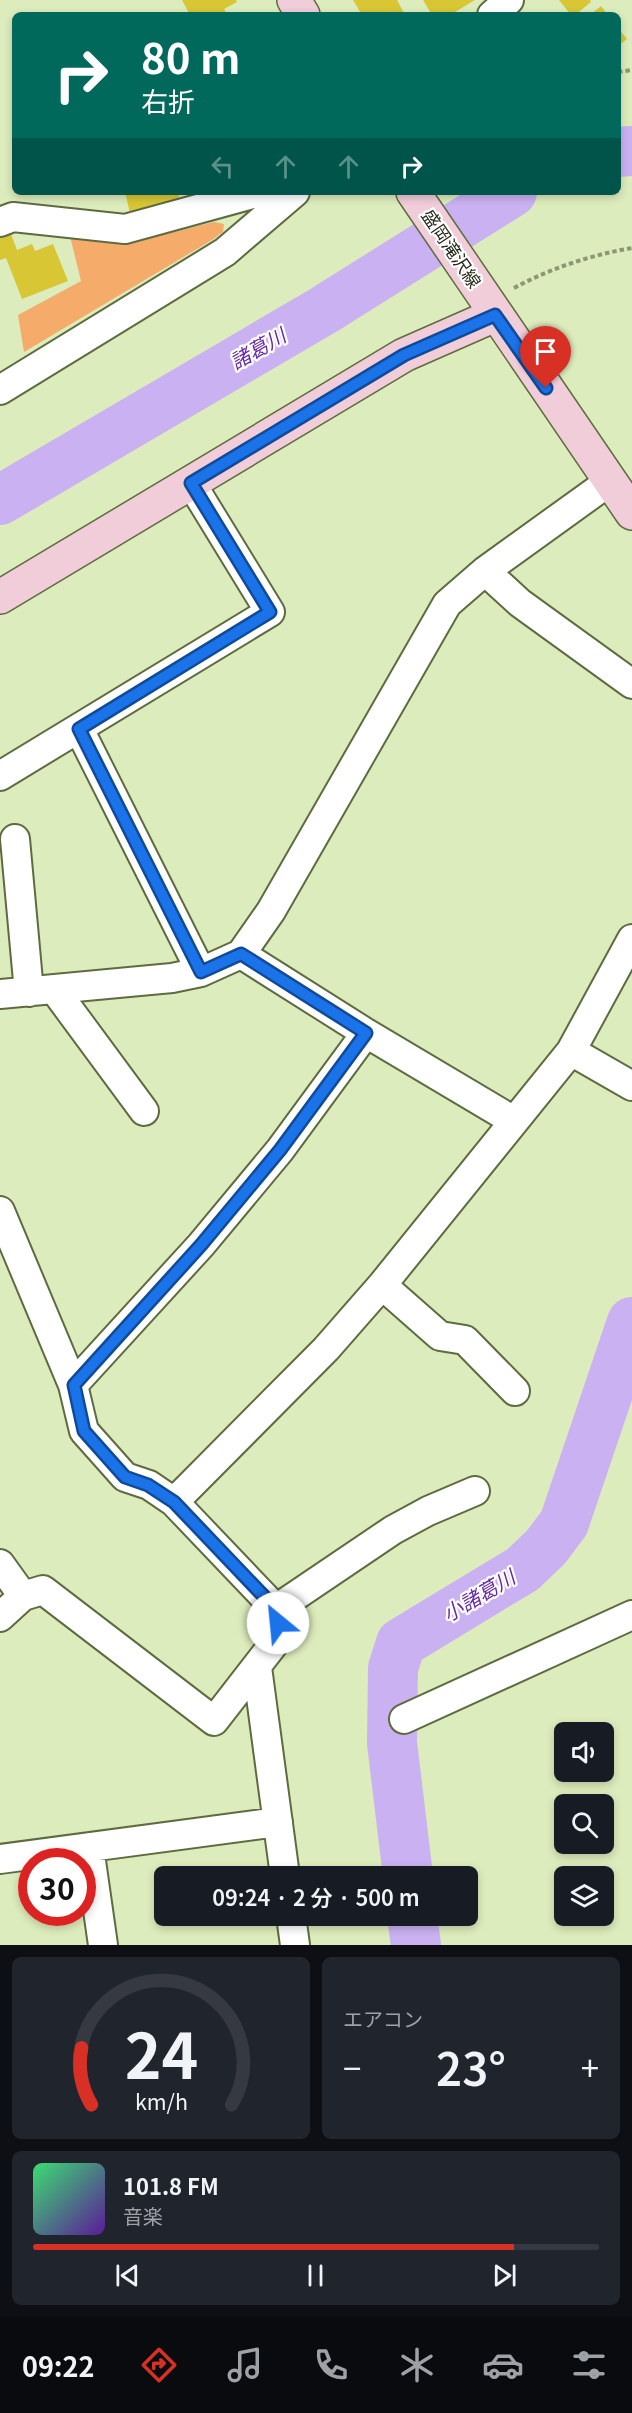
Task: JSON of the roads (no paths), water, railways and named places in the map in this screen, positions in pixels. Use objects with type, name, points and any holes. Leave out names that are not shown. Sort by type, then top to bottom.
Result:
[{"type":"street","points":[[495,12],[509,0]]},
{"type":"street","points":[[0,222],[13,217],[124,229],[249,195]]},
{"type":"street","points":[[0,390],[225,252],[292,195]]},
{"type":"street","name":"盛岡滝沢線","points":[[414,195],[632,513]]},
{"type":"street","points":[[0,597],[487,303]]},
{"type":"street","points":[[0,994],[172,978],[201,972],[241,954],[271,912],[447,604],[484,571],[610,481]]},
{"type":"street","points":[[0,776],[270,612],[191,483]]},
{"type":"street","points":[[484,571],[520,603],[632,684]]},
{"type":"street","points":[[79,729],[201,972]]},
{"type":"street","points":[[15,839],[41,991],[144,1111]]},
{"type":"street","points":[[174,1502],[326,1349],[382,1285],[571,1051],[632,939]]},
{"type":"street","points":[[241,954],[366,1033],[514,1121]]},
{"type":"street","points":[[74,1385],[201,1245],[280,1150],[366,1033]]},
{"type":"street","points":[[571,1051],[632,1086]]},
{"type":"street","points":[[0,1211],[74,1385],[84,1431],[125,1477],[148,1485],[174,1502],[276,1609],[280,1636],[214,1721],[43,1590],[23,1596],[0,1617]]},
{"type":"street","points":[[382,1285],[440,1336],[465,1340],[514,1391]]},
{"type":"street","points":[[276,1609],[393,1530],[428,1511],[475,1491]]},
{"type":"street","points":[[0,1564],[23,1596]]},
{"type":"street","points":[[404,1719],[632,1615]]},
{"type":"street","points":[[257,1667],[284,1866]]},
{"type":"street","points":[[0,1859],[278,1822]]},
{"type":"street","points":[[89,1847],[103,1945]]},
{"type":"street","points":[[292,1926],[295,1945]]},
{"type":"waterway","name":"諸葛川","points":[[621,152],[632,151]]},
{"type":"waterway","name":"諸葛川","points":[[0,500],[324,310],[507,195]]},
{"type":"waterway","name":"小諸葛川","points":[[407,1866],[392,1743],[393,1668],[401,1643],[523,1569],[546,1547],[564,1523],[632,1322]]},
{"type":"waterway","name":"小諸葛川","points":[[413,1926],[416,1945]]}]
